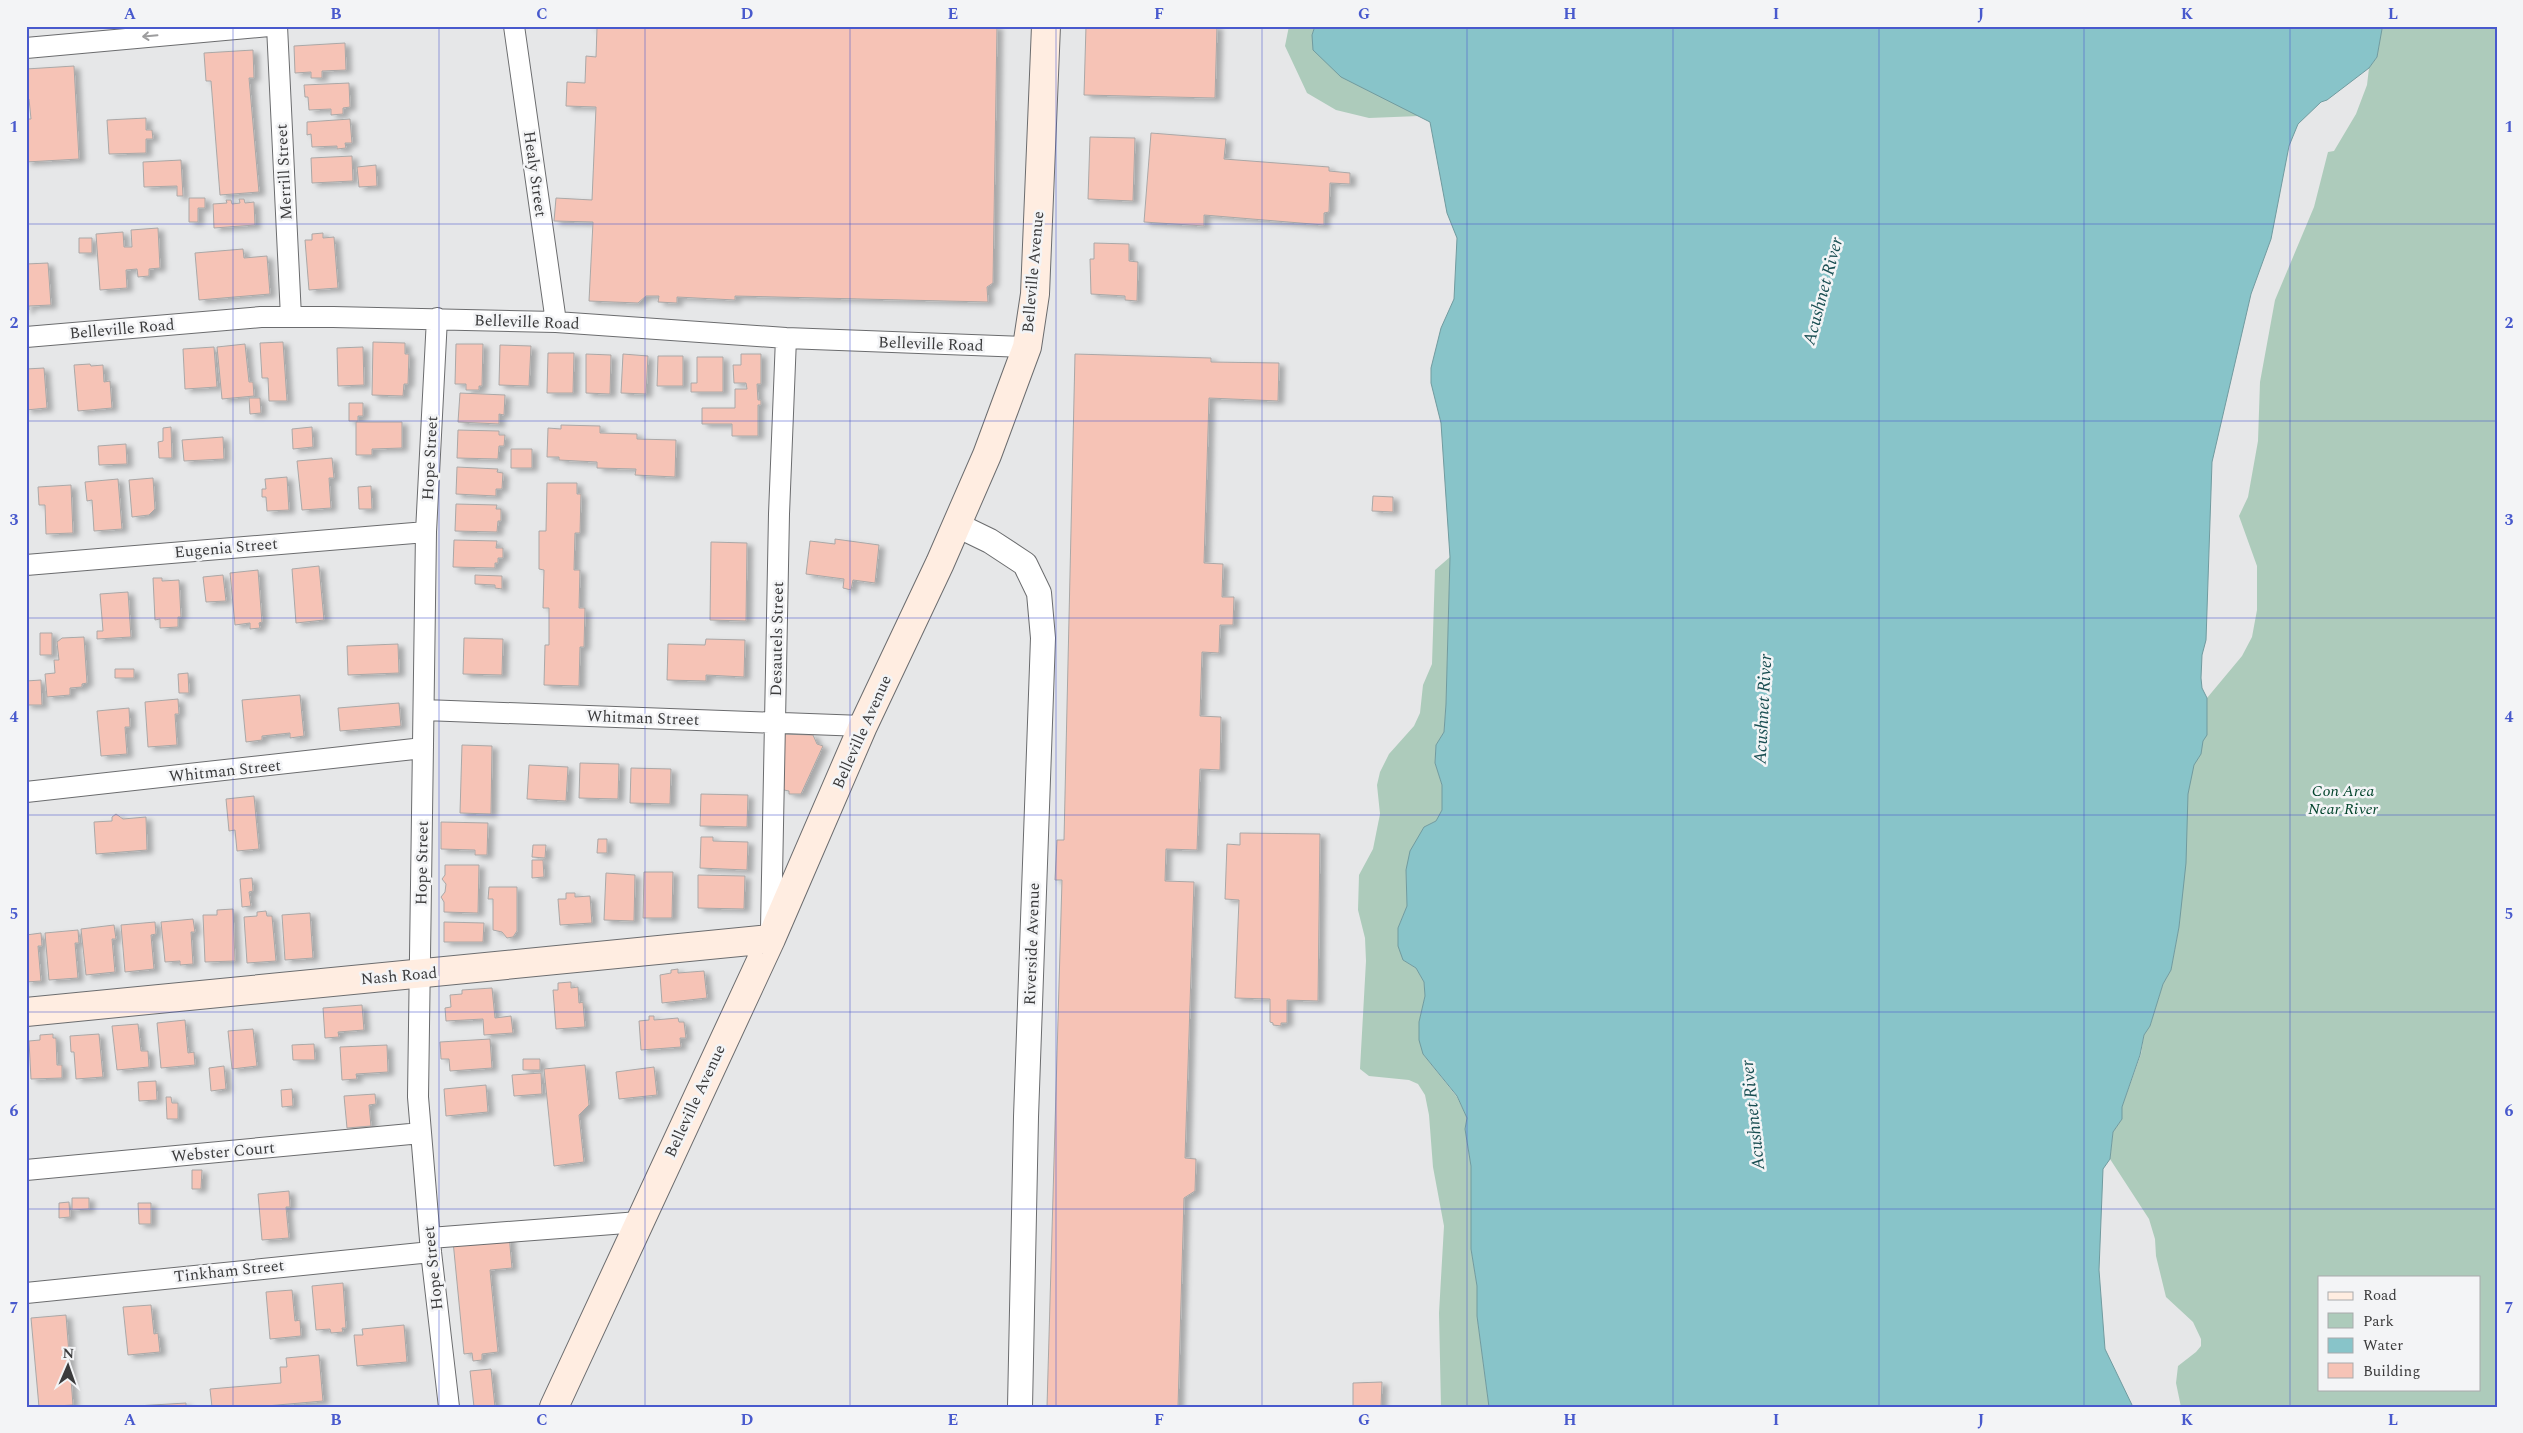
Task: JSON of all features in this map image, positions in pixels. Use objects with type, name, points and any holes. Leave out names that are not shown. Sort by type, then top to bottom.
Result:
[{"type":"main road","name":"Belleville Avenue","points":[[554,1407],[771,939],[863,726],[957,525],[987,455],[1027,348],[1034,294],[1046,26]]},
{"type":"main road","name":"Nash Road","points":[[26,1012],[771,939]]},
{"type":"street","points":[[26,48],[269,26]]},
{"type":"street","name":"Merrill Street","points":[[277,26],[291,317]]},
{"type":"street","name":"Healy Street","points":[[514,26],[556,322]]},
{"type":"street","name":"Belleville Road","points":[[26,338],[261,317],[437,318],[556,322],[786,338],[1027,348]]},
{"type":"street","name":"Hope Street","points":[[437,318],[426,532],[418,1097],[430,1245],[449,1407]]},
{"type":"street","name":"Desautels Street","points":[[771,939],[779,514],[786,338]]},
{"type":"street","name":"Riverside Avenue","points":[[957,525],[990,541],[1025,564],[1039,592],[1043,638],[1027,1107],[1020,1407]]},
{"type":"street","name":"Eugenia Street","points":[[26,565],[426,532]]},
{"type":"street","name":"Whitman Street","points":[[424,710],[863,726]]},
{"type":"street","name":"Whitman Street","points":[[26,792],[424,748]]},
{"type":"street","name":"Webster Court","points":[[26,1170],[421,1133]]},
{"type":"street","name":"Tinkham Street","points":[[26,1293],[639,1222]]},
{"type":"green space","points":[[1289,26],[1315,26],[1312,35],[1403,107],[1419,116],[1369,118],[1336,110],[1307,93],[1285,46]]},
{"type":"green space","name":"Con Area Near River","points":[[2382,26],[2497,26],[2497,1407],[2181,1407],[2176,1383],[2178,1366],[2196,1352],[2201,1346],[2201,1339],[2193,1322],[2166,1297],[2156,1256],[2155,1239],[2149,1219],[2110,1159],[2113,1132],[2122,1119],[2122,1107],[2141,1054],[2144,1035],[2150,1026],[2163,984],[2171,970],[2179,927],[2188,782],[2207,722],[2207,698],[2242,656],[2252,637],[2257,610],[2257,566],[2239,516],[2248,497],[2258,441],[2260,382],[2275,300],[2314,207],[2328,152],[2334,151],[2356,114],[2367,85],[2369,68],[2377,57]]},
{"type":"green space","points":[[1450,557],[1444,732],[1436,745],[1435,763],[1442,785],[1442,810],[1436,821],[1424,827],[1406,870],[1407,906],[1398,928],[1403,960],[1416,968],[1424,982],[1425,996],[1419,1022],[1423,1054],[1457,1097],[1467,1118],[1465,1129],[1471,1166],[1471,1249],[1477,1286],[1477,1316],[1489,1407],[1441,1407],[1439,1313],[1444,1226],[1433,1167],[1429,1115],[1425,1095],[1418,1084],[1409,1080],[1369,1076],[1360,1069],[1366,961],[1365,938],[1358,910],[1359,875],[1373,849],[1380,814],[1377,785],[1380,772],[1389,754],[1414,726],[1420,713],[1423,685],[1432,664],[1435,570]]},
{"type":"water","name":"Acushnet River","points":[[1315,26],[2378,26],[2382,29],[2377,57],[2369,68],[2327,100],[2321,102],[2298,124],[2289,146],[2271,239],[2251,294],[2212,462],[2206,640],[2202,655],[2201,678],[2202,688],[2207,698],[2207,735],[2203,741],[2201,754],[2194,765],[2188,794],[2186,863],[2179,927],[2171,970],[2163,984],[2150,1026],[2144,1035],[2140,1055],[2122,1107],[2122,1119],[2113,1132],[2110,1159],[2103,1169],[2099,1270],[2105,1349],[2133,1407],[1489,1407],[1477,1316],[1477,1286],[1471,1249],[1471,1166],[1465,1129],[1467,1118],[1457,1096],[1423,1054],[1419,1040],[1419,1022],[1425,996],[1424,982],[1416,968],[1403,960],[1398,946],[1398,928],[1407,906],[1406,870],[1410,851],[1424,827],[1436,821],[1442,810],[1442,785],[1435,763],[1436,745],[1444,732],[1450,557],[1441,423],[1431,383],[1431,368],[1441,328],[1454,299],[1457,238],[1447,213],[1430,122],[1341,77],[1313,50],[1312,35]]},
{"type":"building","points":[[590,26],[997,26],[993,283],[987,287],[988,302],[735,296],[735,300],[677,297],[677,303],[658,302],[659,296],[646,296],[638,303],[589,301],[593,222],[554,221],[556,198],[592,200],[596,107],[566,106],[567,82],[585,83],[586,56],[596,57],[597,28]]},
{"type":"building","points":[[1086,26],[1217,26],[1215,98],[1084,95]]},
{"type":"building","points":[[345,43],[346,70],[322,71],[322,78],[311,78],[311,72],[295,73],[294,46]]},
{"type":"building","points":[[253,50],[254,78],[249,78],[259,192],[220,195],[211,81],[206,81],[204,53]]},
{"type":"building","points":[[74,66],[79,159],[26,162],[26,119],[31,119],[29,99],[26,99],[26,69]]},
{"type":"building","points":[[349,83],[350,107],[343,108],[343,114],[331,115],[331,109],[309,110],[308,97],[305,97],[304,85]]},
{"type":"building","points":[[146,118],[146,130],[152,130],[153,139],[146,139],[146,153],[109,154],[107,120]]},
{"type":"building","points":[[350,119],[352,143],[345,143],[346,148],[337,149],[337,146],[312,147],[311,134],[307,135],[307,122]]},
{"type":"building","points":[[1151,133],[1226,139],[1224,159],[1329,167],[1329,171],[1350,173],[1350,184],[1330,183],[1329,212],[1324,213],[1324,225],[1204,215],[1204,226],[1144,222]]},
{"type":"building","points":[[1090,137],[1135,138],[1133,201],[1088,199]]},
{"type":"building","points":[[352,156],[353,181],[312,183],[311,158]]},
{"type":"building","points":[[181,160],[183,196],[177,196],[177,186],[144,187],[143,162]]},
{"type":"building","points":[[376,165],[377,186],[359,187],[357,167]]},
{"type":"building","points":[[189,198],[205,198],[205,208],[198,208],[198,222],[189,222]]},
{"type":"building","points":[[239,199],[244,199],[245,203],[254,202],[255,225],[214,228],[213,204],[227,203],[226,200],[231,200],[232,204],[240,203]]},
{"type":"building","points":[[158,228],[160,268],[149,269],[149,276],[138,277],[137,269],[126,270],[127,288],[100,290],[96,234],[123,232],[124,247],[132,247],[131,230]]},
{"type":"building","points":[[323,233],[323,238],[334,237],[338,288],[309,290],[305,240],[312,240],[312,234]]},
{"type":"building","points":[[79,238],[92,238],[92,253],[79,253]]},
{"type":"building","points":[[1094,243],[1129,244],[1129,261],[1138,262],[1137,301],[1125,300],[1125,296],[1091,294],[1090,259],[1094,259]]},
{"type":"building","points":[[243,249],[244,258],[267,256],[270,294],[199,300],[195,253]]},
{"type":"building","points":[[48,263],[51,305],[29,306],[29,310],[26,310],[26,264]]},
{"type":"building","points":[[283,342],[287,401],[269,401],[268,378],[262,378],[260,343]]},
{"type":"building","points":[[373,342],[405,343],[405,354],[409,354],[408,384],[404,384],[403,396],[372,395]]},
{"type":"building","points":[[245,344],[249,382],[253,382],[254,396],[222,399],[217,347]]},
{"type":"building","points":[[456,344],[483,344],[482,386],[479,386],[479,390],[466,390],[466,384],[455,384]]},
{"type":"building","points":[[500,345],[531,346],[529,386],[499,385]]},
{"type":"building","points":[[214,347],[217,387],[185,389],[183,349]]},
{"type":"building","points":[[363,347],[364,385],[338,386],[337,348]]},
{"type":"building","points":[[548,353],[574,353],[573,393],[547,393]]},
{"type":"building","points":[[586,354],[611,355],[610,394],[586,393]]},
{"type":"building","points":[[623,354],[648,356],[646,394],[621,393]]},
{"type":"building","points":[[741,354],[761,354],[761,384],[757,384],[758,400],[761,400],[761,405],[758,405],[758,436],[732,436],[732,424],[702,424],[702,408],[735,408],[735,389],[747,389],[746,383],[734,383],[733,365],[741,365]]},
{"type":"building","points":[[1075,354],[1211,358],[1211,362],[1279,363],[1278,401],[1209,398],[1204,563],[1223,564],[1222,597],[1234,597],[1233,625],[1220,625],[1219,653],[1202,652],[1200,716],[1221,717],[1220,770],[1200,769],[1197,850],[1166,849],[1165,881],[1194,882],[1185,1158],[1196,1159],[1195,1191],[1184,1198],[1178,1407],[1047,1407],[1062,880],[1055,880],[1057,840],[1064,840]]},
{"type":"building","points":[[658,356],[683,356],[683,386],[657,386]]},
{"type":"building","points":[[697,357],[723,357],[723,392],[691,392],[691,383],[697,383]]},
{"type":"building","points":[[90,364],[91,366],[103,365],[104,382],[110,381],[112,408],[78,411],[74,365]]},
{"type":"building","points":[[44,368],[47,408],[26,410],[26,369]]},
{"type":"building","points":[[460,393],[505,395],[504,415],[499,414],[499,424],[458,422]]},
{"type":"building","points":[[249,398],[260,398],[261,413],[250,414]]},
{"type":"building","points":[[349,403],[363,403],[363,416],[358,416],[358,421],[349,421]]},
{"type":"building","points":[[356,422],[402,422],[402,448],[372,449],[372,455],[356,455]]},
{"type":"building","points":[[561,425],[600,426],[600,433],[637,434],[637,439],[676,440],[675,477],[635,475],[636,469],[597,468],[597,462],[559,460],[559,457],[547,457],[548,428],[561,429]]},
{"type":"building","points":[[171,427],[172,458],[159,458],[158,442],[163,441],[163,428]]},
{"type":"building","points":[[312,427],[313,447],[293,449],[292,429]]},
{"type":"building","points":[[458,430],[499,431],[499,435],[505,435],[504,446],[499,446],[498,459],[457,458]]},
{"type":"building","points":[[223,437],[224,459],[184,461],[182,440]]},
{"type":"building","points":[[126,444],[127,464],[99,465],[98,446]]},
{"type":"building","points":[[511,449],[532,449],[532,468],[511,468]]},
{"type":"building","points":[[332,458],[334,478],[329,478],[331,508],[302,510],[297,461]]},
{"type":"building","points":[[457,467],[498,469],[497,472],[503,473],[502,489],[496,489],[496,496],[456,494]]},
{"type":"building","points":[[287,477],[289,510],[267,511],[266,497],[262,497],[262,489],[266,489],[265,479]]},
{"type":"building","points":[[153,478],[155,509],[149,515],[132,517],[129,480]]},
{"type":"building","points":[[118,479],[122,529],[94,531],[92,500],[87,501],[85,482]]},
{"type":"building","points":[[547,483],[577,483],[577,494],[581,494],[580,533],[575,533],[574,570],[580,570],[579,608],[585,608],[584,647],[580,647],[579,686],[544,685],[545,645],[549,645],[549,608],[543,608],[544,570],[539,569],[539,531],[546,531]]},
{"type":"building","points":[[71,485],[73,533],[46,534],[45,505],[39,505],[38,487]]},
{"type":"building","points":[[371,486],[372,509],[359,509],[358,487]]},
{"type":"building","points":[[1373,496],[1393,497],[1393,512],[1372,511]]},
{"type":"building","points":[[456,504],[497,505],[496,509],[501,509],[501,521],[498,521],[497,532],[455,531]]},
{"type":"building","points":[[835,539],[879,545],[875,583],[853,580],[851,590],[843,588],[844,579],[806,574],[810,541],[835,544]]},
{"type":"building","points":[[454,540],[497,541],[496,548],[503,548],[503,558],[498,558],[495,568],[453,567]]},
{"type":"building","points":[[711,542],[747,543],[746,621],[710,620]]},
{"type":"building","points":[[319,566],[324,620],[296,623],[292,569]]},
{"type":"building","points":[[258,570],[262,622],[259,623],[260,628],[250,629],[250,623],[235,625],[230,573]]},
{"type":"building","points":[[223,575],[226,601],[206,602],[203,577]]},
{"type":"building","points":[[475,575],[502,576],[502,589],[495,588],[495,585],[475,584]]},
{"type":"building","points":[[153,578],[162,578],[162,581],[179,580],[181,617],[178,617],[178,627],[160,628],[160,619],[155,620]]},
{"type":"building","points":[[128,592],[131,637],[97,639],[97,631],[103,631],[100,594]]},
{"type":"building","points":[[40,633],[52,633],[52,655],[40,655]]},
{"type":"building","points":[[84,637],[87,683],[82,684],[82,687],[70,688],[70,695],[47,697],[45,674],[55,673],[54,660],[59,660],[57,642],[62,638]]},
{"type":"building","points":[[464,638],[503,639],[502,675],[463,674]]},
{"type":"building","points":[[706,639],[745,640],[744,677],[706,675],[706,681],[667,680],[668,644],[705,645]]},
{"type":"building","points":[[398,644],[399,673],[348,675],[347,646]]},
{"type":"building","points":[[115,669],[134,669],[134,678],[115,678]]},
{"type":"building","points":[[188,673],[189,693],[179,693],[178,674]]},
{"type":"building","points":[[41,680],[42,705],[26,705],[26,681]]},
{"type":"building","points":[[300,695],[304,736],[290,738],[290,733],[262,736],[262,740],[246,742],[242,700]]},
{"type":"building","points":[[178,699],[179,714],[175,714],[177,745],[148,747],[145,702]]},
{"type":"building","points":[[399,703],[401,726],[340,731],[338,708]]},
{"type":"building","points":[[129,708],[130,727],[125,727],[127,754],[101,756],[97,711]]},
{"type":"building","points":[[780,734],[813,735],[817,744],[823,746],[801,794],[789,794],[789,791],[784,790],[778,779]]},
{"type":"building","points":[[462,745],[492,746],[491,814],[460,813]]},
{"type":"building","points":[[580,763],[619,764],[618,799],[579,798]]},
{"type":"building","points":[[529,765],[568,767],[566,801],[527,799]]},
{"type":"building","points":[[631,768],[671,769],[670,804],[630,803]]},
{"type":"building","points":[[701,794],[748,795],[747,827],[700,826]]},
{"type":"building","points":[[254,796],[259,849],[237,851],[235,830],[229,831],[226,799]]},
{"type":"building","points":[[116,814],[123,819],[146,817],[147,850],[96,854],[94,822],[112,821],[112,817]]},
{"type":"building","points":[[441,822],[488,823],[487,855],[475,855],[475,850],[441,849]]},
{"type":"building","points":[[1240,833],[1320,834],[1318,1001],[1287,1000],[1287,1023],[1281,1023],[1281,1026],[1273,1025],[1270,1022],[1270,999],[1235,998],[1239,900],[1225,899],[1227,844],[1240,845]]},
{"type":"building","points":[[701,837],[713,837],[713,841],[748,842],[747,870],[700,868]]},
{"type":"building","points":[[598,839],[607,839],[607,853],[597,853]]},
{"type":"building","points":[[533,845],[546,845],[545,858],[532,857]]},
{"type":"building","points":[[532,860],[543,860],[544,877],[532,878]]},
{"type":"building","points":[[445,865],[479,865],[478,913],[444,912],[444,902],[441,897],[445,892],[446,884],[442,879],[445,875]]},
{"type":"building","points":[[644,872],[673,872],[672,918],[643,918]]},
{"type":"building","points":[[606,873],[635,875],[634,921],[604,920]]},
{"type":"building","points":[[698,875],[745,876],[744,909],[698,908]]},
{"type":"building","points":[[252,878],[253,891],[249,892],[251,906],[242,907],[240,879]]},
{"type":"building","points":[[489,887],[517,887],[517,931],[513,937],[507,938],[502,932],[493,930],[493,899],[488,899]]},
{"type":"building","points":[[566,893],[575,893],[575,897],[590,896],[592,923],[560,925],[558,899],[566,899]]},
{"type":"building","points":[[233,909],[235,961],[205,962],[203,915],[217,915],[217,910]]},
{"type":"building","points":[[266,911],[267,916],[272,916],[276,961],[247,963],[244,917],[257,916],[257,912]]},
{"type":"building","points":[[310,913],[313,958],[285,960],[282,915]]},
{"type":"building","points":[[193,919],[195,932],[191,932],[193,964],[180,965],[180,961],[165,962],[161,922]]},
{"type":"building","points":[[155,922],[156,934],[151,935],[154,969],[125,972],[121,925]]},
{"type":"building","points":[[444,922],[484,923],[483,942],[444,942]]},
{"type":"building","points":[[114,925],[116,939],[112,939],[115,972],[86,975],[81,929]]},
{"type":"building","points":[[78,930],[79,943],[75,943],[78,978],[49,980],[45,933]]},
{"type":"building","points":[[41,933],[42,946],[38,946],[41,981],[26,982],[26,935]]},
{"type":"building","points":[[678,969],[678,973],[704,971],[707,998],[662,1003],[660,975],[671,973],[671,970]]},
{"type":"building","points":[[571,982],[571,988],[578,987],[579,1003],[583,1002],[585,1027],[556,1029],[553,990],[558,990],[558,983]]},
{"type":"building","points":[[492,988],[495,1018],[511,1016],[513,1033],[484,1035],[483,1019],[446,1021],[445,1008],[451,1007],[450,995],[462,994],[462,990]]},
{"type":"building","points":[[362,1005],[364,1030],[338,1032],[339,1037],[325,1038],[323,1008]]},
{"type":"building","points":[[649,1016],[654,1016],[654,1020],[678,1018],[679,1022],[684,1022],[686,1038],[680,1038],[681,1047],[641,1050],[639,1021],[649,1020]]},
{"type":"building","points":[[185,1020],[188,1053],[194,1052],[195,1065],[161,1068],[157,1023]]},
{"type":"building","points":[[138,1024],[141,1051],[148,1051],[149,1067],[117,1070],[112,1026]]},
{"type":"building","points":[[253,1029],[257,1066],[232,1069],[228,1031]]},
{"type":"building","points":[[53,1034],[53,1038],[56,1038],[57,1065],[62,1065],[62,1078],[31,1079],[29,1041],[40,1040],[40,1035]]},
{"type":"building","points":[[99,1034],[103,1077],[76,1079],[74,1052],[71,1052],[70,1036]]},
{"type":"building","points":[[490,1039],[492,1068],[450,1071],[449,1059],[441,1059],[440,1042]]},
{"type":"building","points":[[314,1044],[315,1060],[293,1060],[292,1045]]},
{"type":"building","points":[[387,1045],[388,1072],[356,1074],[357,1079],[342,1080],[340,1047]]},
{"type":"building","points":[[523,1059],[540,1059],[540,1070],[523,1070]]},
{"type":"building","points":[[585,1065],[589,1105],[579,1115],[584,1162],[554,1166],[544,1069]]},
{"type":"building","points":[[224,1066],[226,1089],[211,1091],[209,1068]]},
{"type":"building","points":[[654,1067],[657,1095],[619,1099],[616,1072]]},
{"type":"building","points":[[541,1073],[542,1094],[514,1096],[512,1075]]},
{"type":"building","points":[[156,1081],[157,1100],[139,1101],[138,1082]]},
{"type":"building","points":[[486,1085],[488,1112],[446,1116],[444,1089]]},
{"type":"building","points":[[292,1089],[293,1106],[282,1107],[281,1090]]},
{"type":"building","points":[[375,1094],[376,1104],[369,1105],[371,1126],[347,1128],[344,1096]]},
{"type":"building","points":[[166,1097],[171,1097],[172,1103],[178,1103],[178,1119],[167,1119]]},
{"type":"building","points":[[192,1170],[202,1170],[201,1189],[192,1189]]},
{"type":"building","points":[[289,1191],[290,1207],[286,1207],[289,1238],[262,1240],[258,1194]]},
{"type":"building","points":[[72,1198],[89,1198],[89,1209],[72,1210]]},
{"type":"building","points":[[69,1202],[70,1217],[59,1218],[59,1203]]},
{"type":"building","points":[[138,1203],[151,1203],[151,1224],[139,1224]]},
{"type":"building","points":[[509,1235],[512,1268],[490,1270],[498,1352],[482,1354],[482,1360],[473,1361],[472,1353],[464,1354],[453,1241]]},
{"type":"building","points":[[343,1283],[346,1328],[342,1328],[343,1332],[331,1333],[330,1329],[316,1330],[312,1286]]},
{"type":"building","points":[[292,1290],[295,1321],[300,1320],[301,1336],[270,1339],[266,1292]]},
{"type":"building","points":[[151,1305],[154,1334],[158,1333],[160,1352],[128,1355],[123,1307]]},
{"type":"building","points":[[66,1315],[73,1405],[39,1407],[31,1318]]},
{"type":"building","points":[[404,1325],[407,1362],[357,1366],[354,1335],[363,1335],[362,1329]]},
{"type":"building","points":[[319,1355],[323,1401],[255,1407],[212,1407],[210,1389],[281,1383],[280,1367],[287,1367],[286,1358]]},
{"type":"building","points":[[491,1369],[495,1407],[474,1407],[470,1371]]},
{"type":"building","points":[[1382,1382],[1381,1407],[1353,1407],[1353,1383]]},
{"type":"building","points":[[186,1403],[186,1407],[136,1407],[136,1406]]}]
